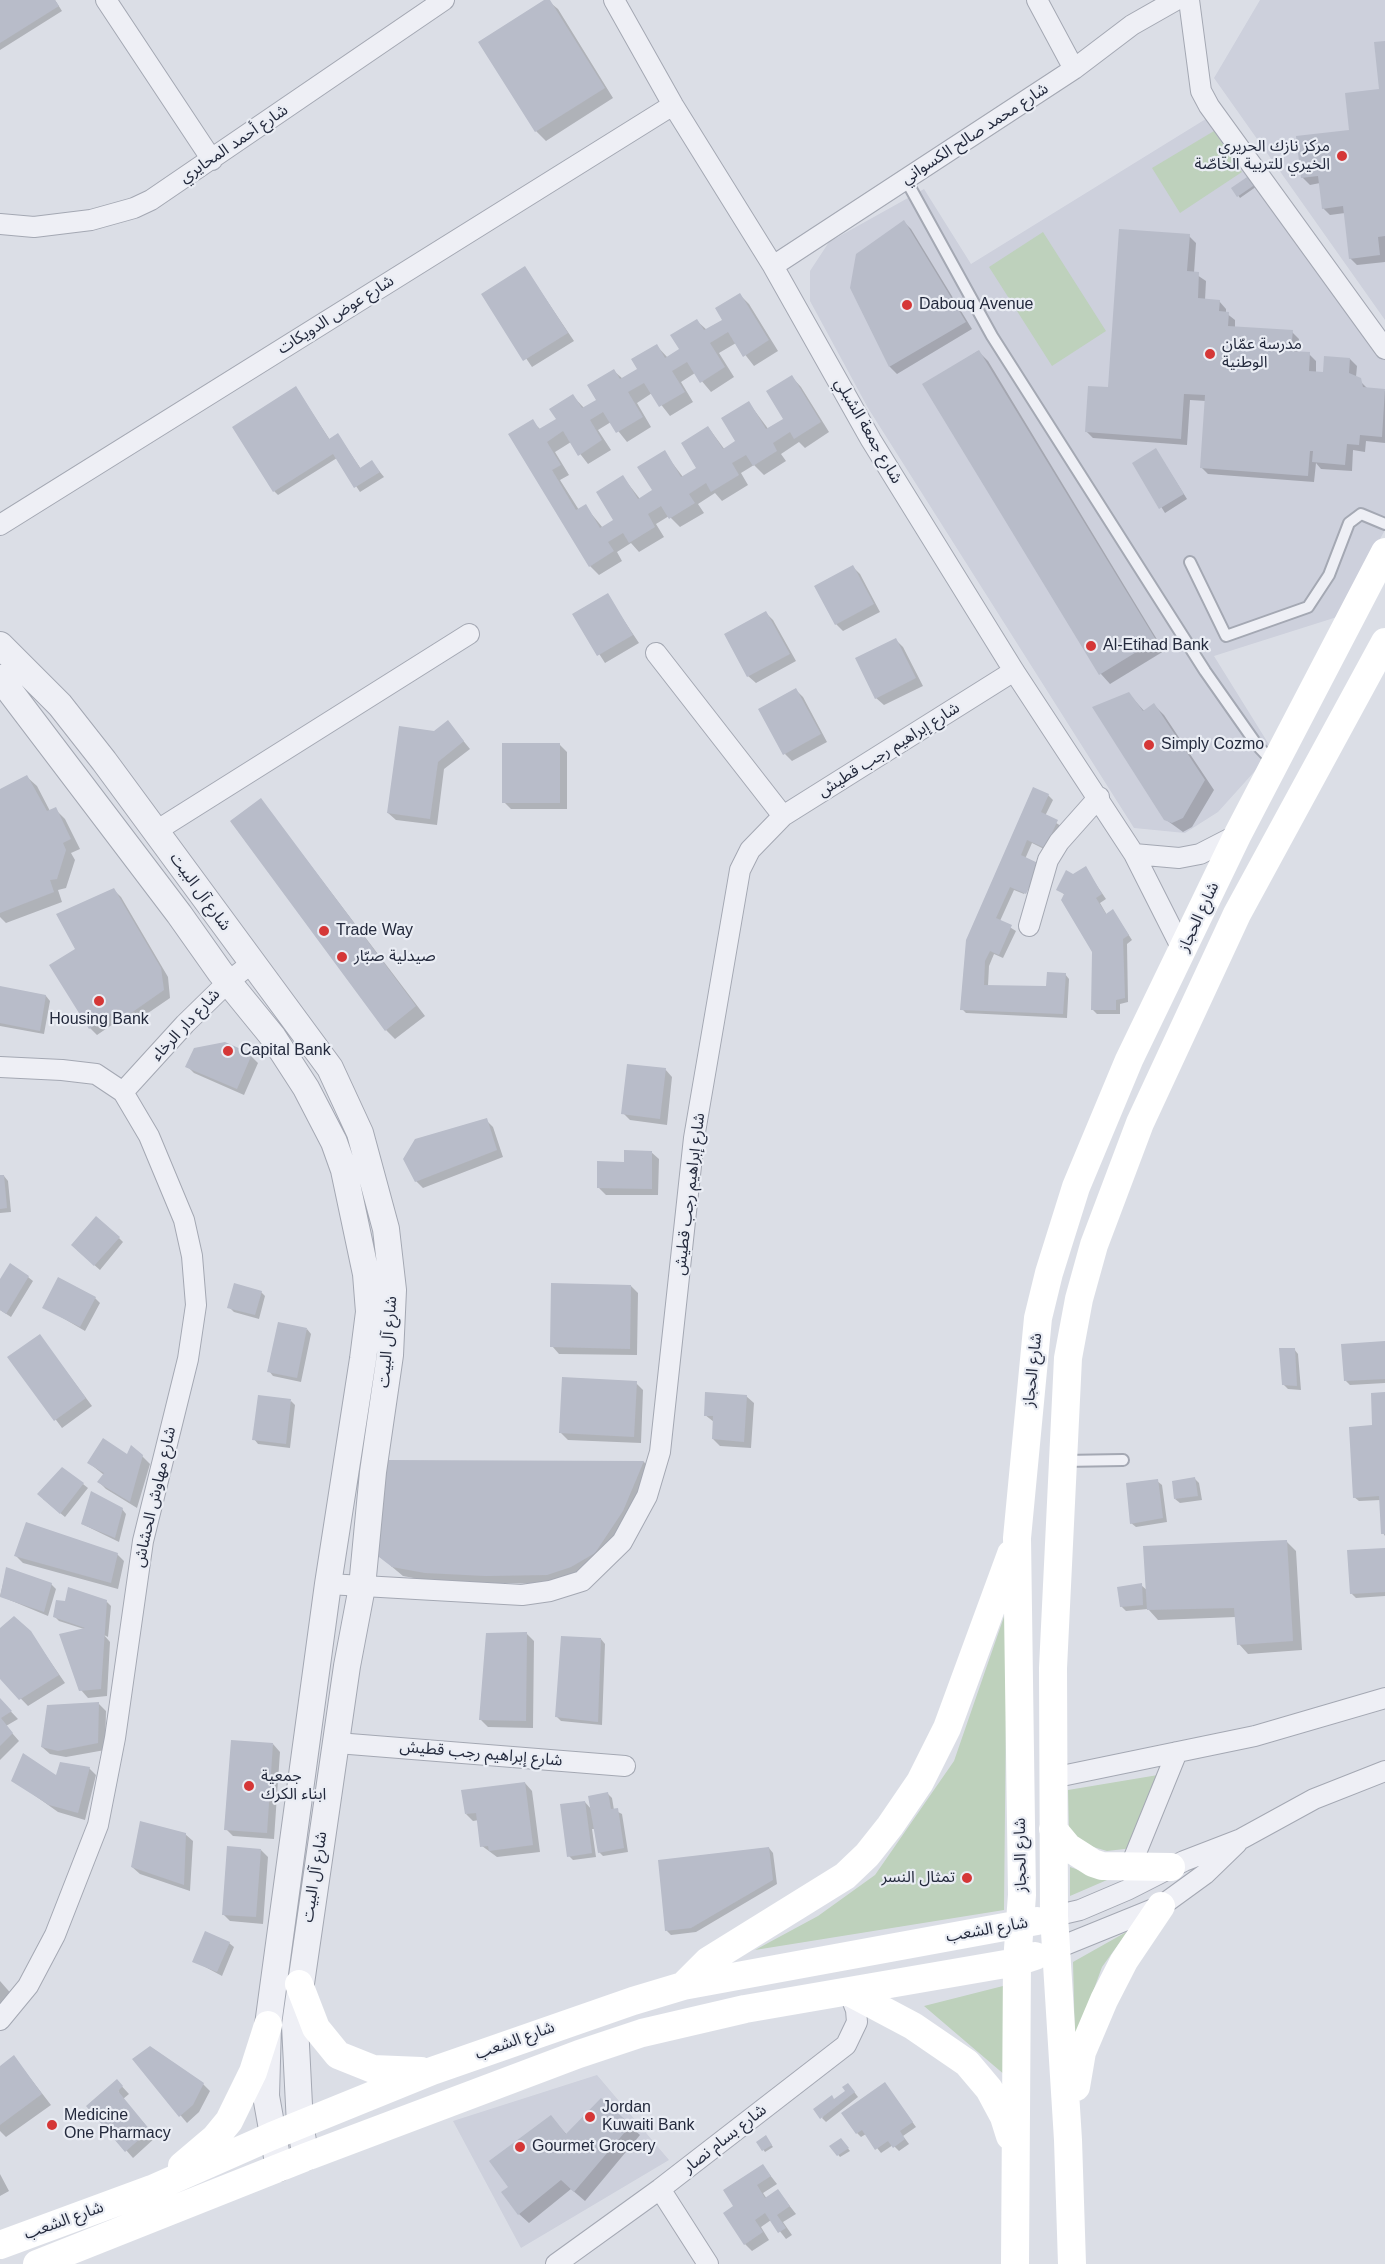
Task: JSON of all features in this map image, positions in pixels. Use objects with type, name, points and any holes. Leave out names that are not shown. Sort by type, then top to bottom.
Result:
[{"type":"main road","name":"شارع الحجاز","points":[[1015,2264],[1017,1962],[1022,1895],[1017,1538],[1038,1318],[1048,1273],[1076,1187],[1111,1101],[1238,834],[1385,552]]},
{"type":"main road","name":"شارع الحجاز","points":[[1072,2264],[1068,2140],[1055,1949],[1052,1778],[1056,1564],[1068,1358],[1086,1269],[1140,1124],[1237,914],[1385,642]]},
{"type":"main road","points":[[683,1986],[708,1961],[845,1876],[867,1855],[890,1826],[920,1782],[947,1728],[1017,1538]]},
{"type":"main road","points":[[1053,1828],[1068,1847],[1092,1863],[1102,1866],[1171,1867]]},
{"type":"main road","points":[[1068,2140],[1082,2052],[1124,1961],[1161,1906]]},
{"type":"main road","name":"شارع الشعب","points":[[0,2245],[152,2189],[272,2136],[432,2071],[564,2024],[683,1986],[1019,1925],[1054,1916]]},
{"type":"main road","name":"شارع الشعب","points":[[51,2261],[306,2157],[579,2054],[642,2033],[745,2009],[1017,1962],[1055,1949]]},
{"type":"main road","points":[[299,1984],[316,2028],[338,2055],[373,2069],[432,2071]]},
{"type":"main road","points":[[849,1992],[913,2026],[967,2063],[989,2088],[1004,2117],[1014,2149]]},
{"type":"main road","points":[[152,2189],[198,2155],[229,2121],[253,2072],[268,2025]]},
{"type":"street","points":[[106,0],[212,160]]},
{"type":"street","name":"شارع أحمد المحايري","points":[[0,224],[34,227],[111,216],[151,200],[444,0]]},
{"type":"street","name":"شارع جمعة الشبلي","points":[[614,0],[673,105],[774,266],[872,440],[1014,671],[1099,797],[1134,854],[1183,951]]},
{"type":"street","points":[[1037,0],[1074,69]]},
{"type":"street","name":"شارع محمد صالح الكسواني","points":[[774,266],[1074,69],[1132,26],[1176,0]]},
{"type":"street","points":[[1189,0],[1200,91],[1385,349]]},
{"type":"street","name":"شارع عوض الدويكات","points":[[0,525],[673,105]]},
{"type":"street","points":[[156,831],[468,634]]},
{"type":"street","points":[[656,653],[783,816]]},
{"type":"street","name":"شارع آل البيت","points":[[3,668],[60,705],[156,831],[209,907],[253,962],[330,1068],[360,1133],[386,1229],[393,1290],[390,1355],[373,1472],[362,1587],[347,1666],[299,1984],[295,2025],[300,2125],[306,2157]]},
{"type":"street","name":"شارع آل البيت","points":[[3,668],[228,982],[273,1037],[306,1088],[334,1143],[352,1202],[366,1274],[369,1312],[328,1584],[268,2025],[266,2096],[279,2168]]},
{"type":"street","name":"شارع إبراهيم رجب قطيش","points":[[328,1584],[522,1595],[550,1591],[582,1581],[622,1542],[647,1496],[660,1452],[694,1138],[740,870],[750,850],[783,816],[1014,671]]},
{"type":"street","points":[[1029,926],[1048,860],[1059,842],[1099,797]]},
{"type":"street","points":[[1134,854],[1179,858],[1200,854],[1238,834]]},
{"type":"street","name":"شارع دار الرخاء","points":[[123,1092],[228,982],[253,962]]},
{"type":"street","name":"شارع مهاوش الحشاش","points":[[0,1067],[96,1074],[123,1092],[149,1136],[184,1220],[196,1287],[194,1322],[188,1359],[143,1542],[115,1738],[98,1825],[55,1935],[28,1986],[0,2020]]},
{"type":"street","points":[[1052,1778],[1255,1736],[1385,1698]]},
{"type":"street","name":"شارع إبراهيم رجب قطيش","points":[[337,1743],[625,1766]]},
{"type":"street","points":[[1131,1865],[1177,1752]]},
{"type":"street","points":[[1054,1916],[1090,1906],[1216,1847],[1241,1839],[1314,1799],[1385,1771]]},
{"type":"street","points":[[1055,1949],[1161,1906],[1205,1874],[1241,1839]]},
{"type":"street","name":"شارع بسام نصار","points":[[556,2264],[660,2189],[846,2045],[857,2022],[856,2010],[849,1992]]},
{"type":"street","points":[[660,2189],[708,2264]]},
{"type":"lane","points":[[906,180],[992,336],[1205,671],[1257,745],[1275,765]]},
{"type":"lane","points":[[1190,562],[1226,636],[1308,608],[1329,574],[1349,523],[1361,514],[1385,524]]},
{"type":"lane","points":[[1062,1461],[1123,1460]]},
{"type":"shaded area","points":[[1260,0],[1385,0],[1385,320],[1214,78]]},
{"type":"shaded area","points":[[1209,117],[1385,355],[1385,530],[1337,617],[1214,656],[1273,751],[1218,812],[1185,833],[1134,828],[868,408],[810,301],[810,271],[829,242],[924,189],[971,264]]},
{"type":"shaded area","points":[[597,2075],[669,2160],[521,2248],[453,2121]]},
{"type":"green space","points":[[1214,131],[1242,172],[1180,213],[1152,168]]},
{"type":"green space","points":[[1043,232],[1106,331],[1052,366],[989,267]]},
{"type":"green space","points":[[1007,1608],[1004,1910],[755,1950],[818,1916],[875,1875],[954,1761]]},
{"type":"green space","points":[[1164,1774],[1133,1848],[1107,1851],[1083,1844],[1069,1830],[1068,1790]]},
{"type":"green space","points":[[1070,1867],[1107,1880],[1070,1896]]},
{"type":"green space","points":[[1128,1931],[1102,1967],[1075,2041],[1073,1962]]},
{"type":"green space","points":[[1003,1986],[1006,2076],[924,2006]]},
{"type":"building","points":[[0,0],[55,0],[59,6],[0,43]]},
{"type":"building","points":[[544,0],[550,0],[605,88],[535,132],[478,42]]},
{"type":"building","name":"مركز نازك الحريري الخيري للتربية الخاصّة","points":[[1385,41],[1385,236],[1378,237],[1380,255],[1349,259],[1343,206],[1322,209],[1318,176],[1301,178],[1296,136],[1349,130],[1345,93],[1379,89],[1374,42]]},
{"type":"building","points":[[1253,173],[1259,182],[1237,197],[1231,188]]},
{"type":"building","name":"Dabouq Avenue","points":[[904,220],[966,322],[889,367],[850,288],[856,254]]},
{"type":"building","name":"مدرسة عمّان الوطنية","points":[[1119,229],[1190,234],[1187,271],[1199,272],[1198,298],[1220,300],[1219,311],[1229,312],[1228,326],[1293,330],[1291,351],[1310,352],[1309,371],[1323,372],[1324,356],[1350,358],[1349,373],[1361,378],[1363,387],[1385,389],[1382,437],[1360,435],[1359,445],[1347,444],[1345,465],[1312,462],[1313,451],[1310,451],[1308,476],[1200,468],[1205,395],[1184,394],[1181,439],[1085,432],[1088,386],[1108,387]]},
{"type":"building","points":[[525,266],[568,333],[523,361],[481,294]]},
{"type":"building","points":[[740,293],[769,340],[743,357],[728,332],[710,343],[725,367],[700,383],[687,362],[672,371],[685,392],[659,407],[644,383],[628,392],[643,417],[616,433],[603,412],[590,420],[602,440],[578,456],[563,431],[547,442],[561,465],[552,470],[576,510],[586,504],[600,528],[613,520],[596,492],[623,475],[638,499],[652,490],[637,467],[665,450],[681,477],[696,468],[681,443],[708,426],[723,449],[735,441],[721,418],[749,401],[766,429],[783,419],[766,391],[792,375],[821,422],[794,439],[790,432],[773,443],[777,451],[753,466],[746,455],[732,463],[739,475],[711,492],[706,483],[689,494],[695,503],[669,519],[661,506],[648,514],[655,527],[629,543],[623,533],[608,542],[614,551],[589,567],[508,434],[533,419],[539,429],[556,419],[549,409],[573,394],[582,408],[596,400],[587,385],[614,369],[620,379],[637,369],[631,359],[657,344],[665,358],[679,349],[670,335],[697,319],[704,330],[722,320],[715,308]]},
{"type":"building","points":[[979,350],[1156,640],[1099,675],[922,384]]},
{"type":"building","points":[[296,386],[329,439],[338,433],[360,468],[372,460],[380,472],[354,488],[333,454],[273,492],[232,427]]},
{"type":"building","points":[[1156,448],[1184,494],[1159,509],[1132,463]]},
{"type":"building","points":[[853,565],[874,604],[835,625],[814,586]]},
{"type":"building","points":[[608,593],[633,635],[597,656],[572,614]]},
{"type":"building","points":[[766,611],[790,654],[747,677],[724,634]]},
{"type":"building","points":[[896,638],[916,678],[875,699],[855,658]]},
{"type":"building","points":[[796,688],[821,734],[783,755],[758,709]]},
{"type":"building","name":"Simply Cozmo","points":[[1129,692],[1143,711],[1154,703],[1205,780],[1183,818],[1172,823],[1164,820],[1092,707]]},
{"type":"building","points":[[448,720],[464,741],[438,762],[430,819],[387,813],[399,726],[434,731]]},
{"type":"building","points":[[502,743],[560,743],[560,803],[502,803]]},
{"type":"building","points":[[27,775],[47,811],[56,807],[71,839],[63,843],[66,850],[57,879],[50,880],[54,892],[0,913],[0,789]]},
{"type":"building","points":[[1033,787],[1049,794],[1041,812],[1058,820],[1045,848],[1027,840],[1021,855],[1040,864],[1026,894],[1010,887],[996,918],[1012,925],[999,955],[990,951],[985,961],[984,985],[1046,986],[1047,972],[1066,973],[1063,1014],[960,1010],[966,940]]},
{"type":"building","points":[[261,798],[416,1006],[385,1031],[230,821]]},
{"type":"building","points":[[1086,866],[1102,894],[1096,898],[1106,914],[1113,909],[1129,935],[1123,939],[1125,998],[1116,1000],[1116,1010],[1091,1010],[1092,952],[1061,900],[1064,894],[1056,890],[1066,870],[1073,874]]},
{"type":"building","points":[[114,888],[161,968],[164,990],[124,1018],[118,1009],[89,1029],[49,965],[75,949],[56,914]]},
{"type":"building","points":[[0,986],[46,995],[40,1031],[0,1023]]},
{"type":"building","points":[[225,1042],[252,1054],[237,1089],[185,1067],[194,1048]]},
{"type":"building","points":[[627,1064],[666,1068],[660,1119],[621,1114]]},
{"type":"building","points":[[487,1118],[497,1150],[415,1182],[403,1159],[415,1139]]},
{"type":"building","points":[[624,1150],[652,1151],[652,1189],[597,1188],[597,1161],[624,1162]]},
{"type":"building","points":[[0,1175],[4,1175],[7,1208],[0,1209]]},
{"type":"building","points":[[96,1216],[120,1237],[94,1266],[71,1245]]},
{"type":"building","points":[[10,1263],[29,1276],[6,1314],[0,1310],[0,1279]]},
{"type":"building","points":[[58,1277],[96,1297],[80,1327],[42,1308]]},
{"type":"building","points":[[234,1283],[262,1291],[255,1315],[227,1308]]},
{"type":"building","points":[[551,1283],[631,1285],[630,1349],[550,1347]]},
{"type":"building","points":[[278,1322],[307,1328],[297,1378],[267,1372]]},
{"type":"building","points":[[40,1334],[86,1398],[54,1421],[7,1357]]},
{"type":"building","points":[[1385,1341],[1385,1379],[1344,1381],[1341,1344]]},
{"type":"building","points":[[1279,1348],[1295,1348],[1297,1386],[1282,1385]]},
{"type":"building","points":[[562,1377],[637,1381],[634,1437],[559,1433]]},
{"type":"building","points":[[705,1392],[747,1395],[744,1442],[712,1439],[713,1416],[704,1416]]},
{"type":"building","points":[[1385,1392],[1385,1534],[1381,1534],[1379,1496],[1353,1498],[1349,1427],[1372,1425],[1371,1393]]},
{"type":"building","points":[[258,1395],[291,1399],[286,1444],[252,1440]]},
{"type":"building","points":[[103,1438],[127,1454],[131,1445],[143,1455],[130,1502],[97,1482],[104,1473],[87,1463]]},
{"type":"building","points":[[386,1460],[644,1461],[623,1511],[595,1553],[571,1567],[547,1575],[486,1576],[425,1573],[392,1567],[379,1557],[375,1540]]},
{"type":"building","points":[[62,1467],[84,1483],[60,1514],[37,1494]]},
{"type":"building","points":[[1195,1477],[1198,1496],[1174,1499],[1172,1481]]},
{"type":"building","points":[[1158,1479],[1163,1518],[1130,1524],[1126,1483]]},
{"type":"building","points":[[91,1491],[123,1508],[115,1538],[81,1524]]},
{"type":"building","points":[[26,1522],[118,1553],[111,1583],[14,1556]]},
{"type":"building","points":[[1287,1540],[1293,1641],[1237,1645],[1234,1608],[1147,1610],[1143,1546]]},
{"type":"building","points":[[1385,1548],[1385,1592],[1350,1594],[1347,1550]]},
{"type":"building","points":[[6,1567],[52,1583],[44,1612],[0,1597]]},
{"type":"building","points":[[1142,1583],[1143,1605],[1120,1607],[1117,1587]]},
{"type":"building","points":[[68,1587],[107,1600],[101,1689],[79,1691],[59,1634],[85,1628],[53,1617],[56,1600],[65,1601]]},
{"type":"building","points":[[14,1616],[31,1631],[59,1675],[19,1700],[0,1679],[0,1628]]},
{"type":"building","points":[[527,1632],[526,1721],[479,1720],[486,1633]]},
{"type":"building","points":[[561,1636],[601,1638],[598,1722],[555,1717]]},
{"type":"building","points":[[0,1698],[12,1711],[1,1718],[13,1733],[0,1746]]},
{"type":"building","points":[[99,1702],[98,1743],[58,1751],[41,1747],[47,1705]]},
{"type":"building","name":"جمعية ابناء الكرك","points":[[231,1740],[273,1743],[267,1833],[224,1830]]},
{"type":"building","points":[[23,1753],[56,1775],[60,1762],[90,1767],[78,1813],[49,1805],[11,1781]]},
{"type":"building","points":[[525,1782],[533,1845],[489,1851],[488,1846],[480,1847],[476,1813],[465,1814],[461,1790]]},
{"type":"building","points":[[608,1792],[611,1809],[618,1808],[624,1848],[598,1853],[588,1796]]},
{"type":"building","points":[[585,1801],[592,1853],[567,1857],[560,1804]]},
{"type":"building","points":[[140,1821],[186,1833],[184,1885],[131,1867]]},
{"type":"building","points":[[227,1846],[261,1849],[256,1917],[222,1915]]},
{"type":"building","points":[[769,1847],[773,1880],[691,1928],[665,1931],[658,1860]]},
{"type":"building","points":[[205,1931],[230,1942],[217,1972],[192,1962]]},
{"type":"building","points":[[150,2046],[204,2083],[193,2105],[179,2117],[132,2059]]},
{"type":"building","points":[[14,2055],[42,2094],[0,2125],[0,2066]]},
{"type":"building","points":[[117,2079],[123,2086],[118,2091],[150,2130],[125,2152],[86,2106]]},
{"type":"building","points":[[885,2082],[913,2122],[900,2131],[905,2139],[893,2148],[888,2141],[875,2150],[862,2130],[856,2134],[841,2113]]},
{"type":"building","points":[[848,2083],[855,2092],[820,2119],[813,2109],[832,2095],[834,2099],[845,2091],[842,2087]]},
{"type":"building","points":[[601,2098],[631,2125],[574,2192],[561,2180],[518,2215],[501,2192],[508,2187],[489,2161],[551,2115],[566,2134]]},
{"type":"building","points":[[766,2135],[772,2145],[762,2151],[756,2142]]},
{"type":"building","points":[[841,2138],[849,2148],[837,2156],[829,2146]]},
{"type":"building","points":[[763,2164],[771,2176],[757,2185],[765,2198],[778,2189],[790,2206],[777,2215],[786,2228],[778,2233],[765,2213],[755,2220],[763,2232],[744,2245],[723,2213],[733,2206],[723,2190]]},
{"type":"place","name":"مركز نازك الحريري الخيري للتربية الخاصّة","points":[[1342,156]]},
{"type":"place","name":"Dabouq Avenue","points":[[907,305]]},
{"type":"place","name":"مدرسة عمّان الوطنية","points":[[1210,354]]},
{"type":"place","name":"Al-Etihad Bank","points":[[1091,646]]},
{"type":"place","name":"Simply Cozmo","points":[[1149,745]]},
{"type":"place","name":"Trade Way","points":[[324,931]]},
{"type":"place","name":"صيدلية صبّار","points":[[342,957]]},
{"type":"place","name":"Housing Bank","points":[[99,1001]]},
{"type":"place","name":"Capital Bank","points":[[228,1051]]},
{"type":"place","name":"جمعية ابناء الكرك","points":[[249,1786]]},
{"type":"place","name":"تمثال النسر","points":[[967,1878]]},
{"type":"place","name":"Jordan Kuwaiti Bank","points":[[590,2117]]},
{"type":"place","name":"Medicine One Pharmacy","points":[[52,2125]]},
{"type":"place","name":"Gourmet Grocery","points":[[520,2147]]}]
